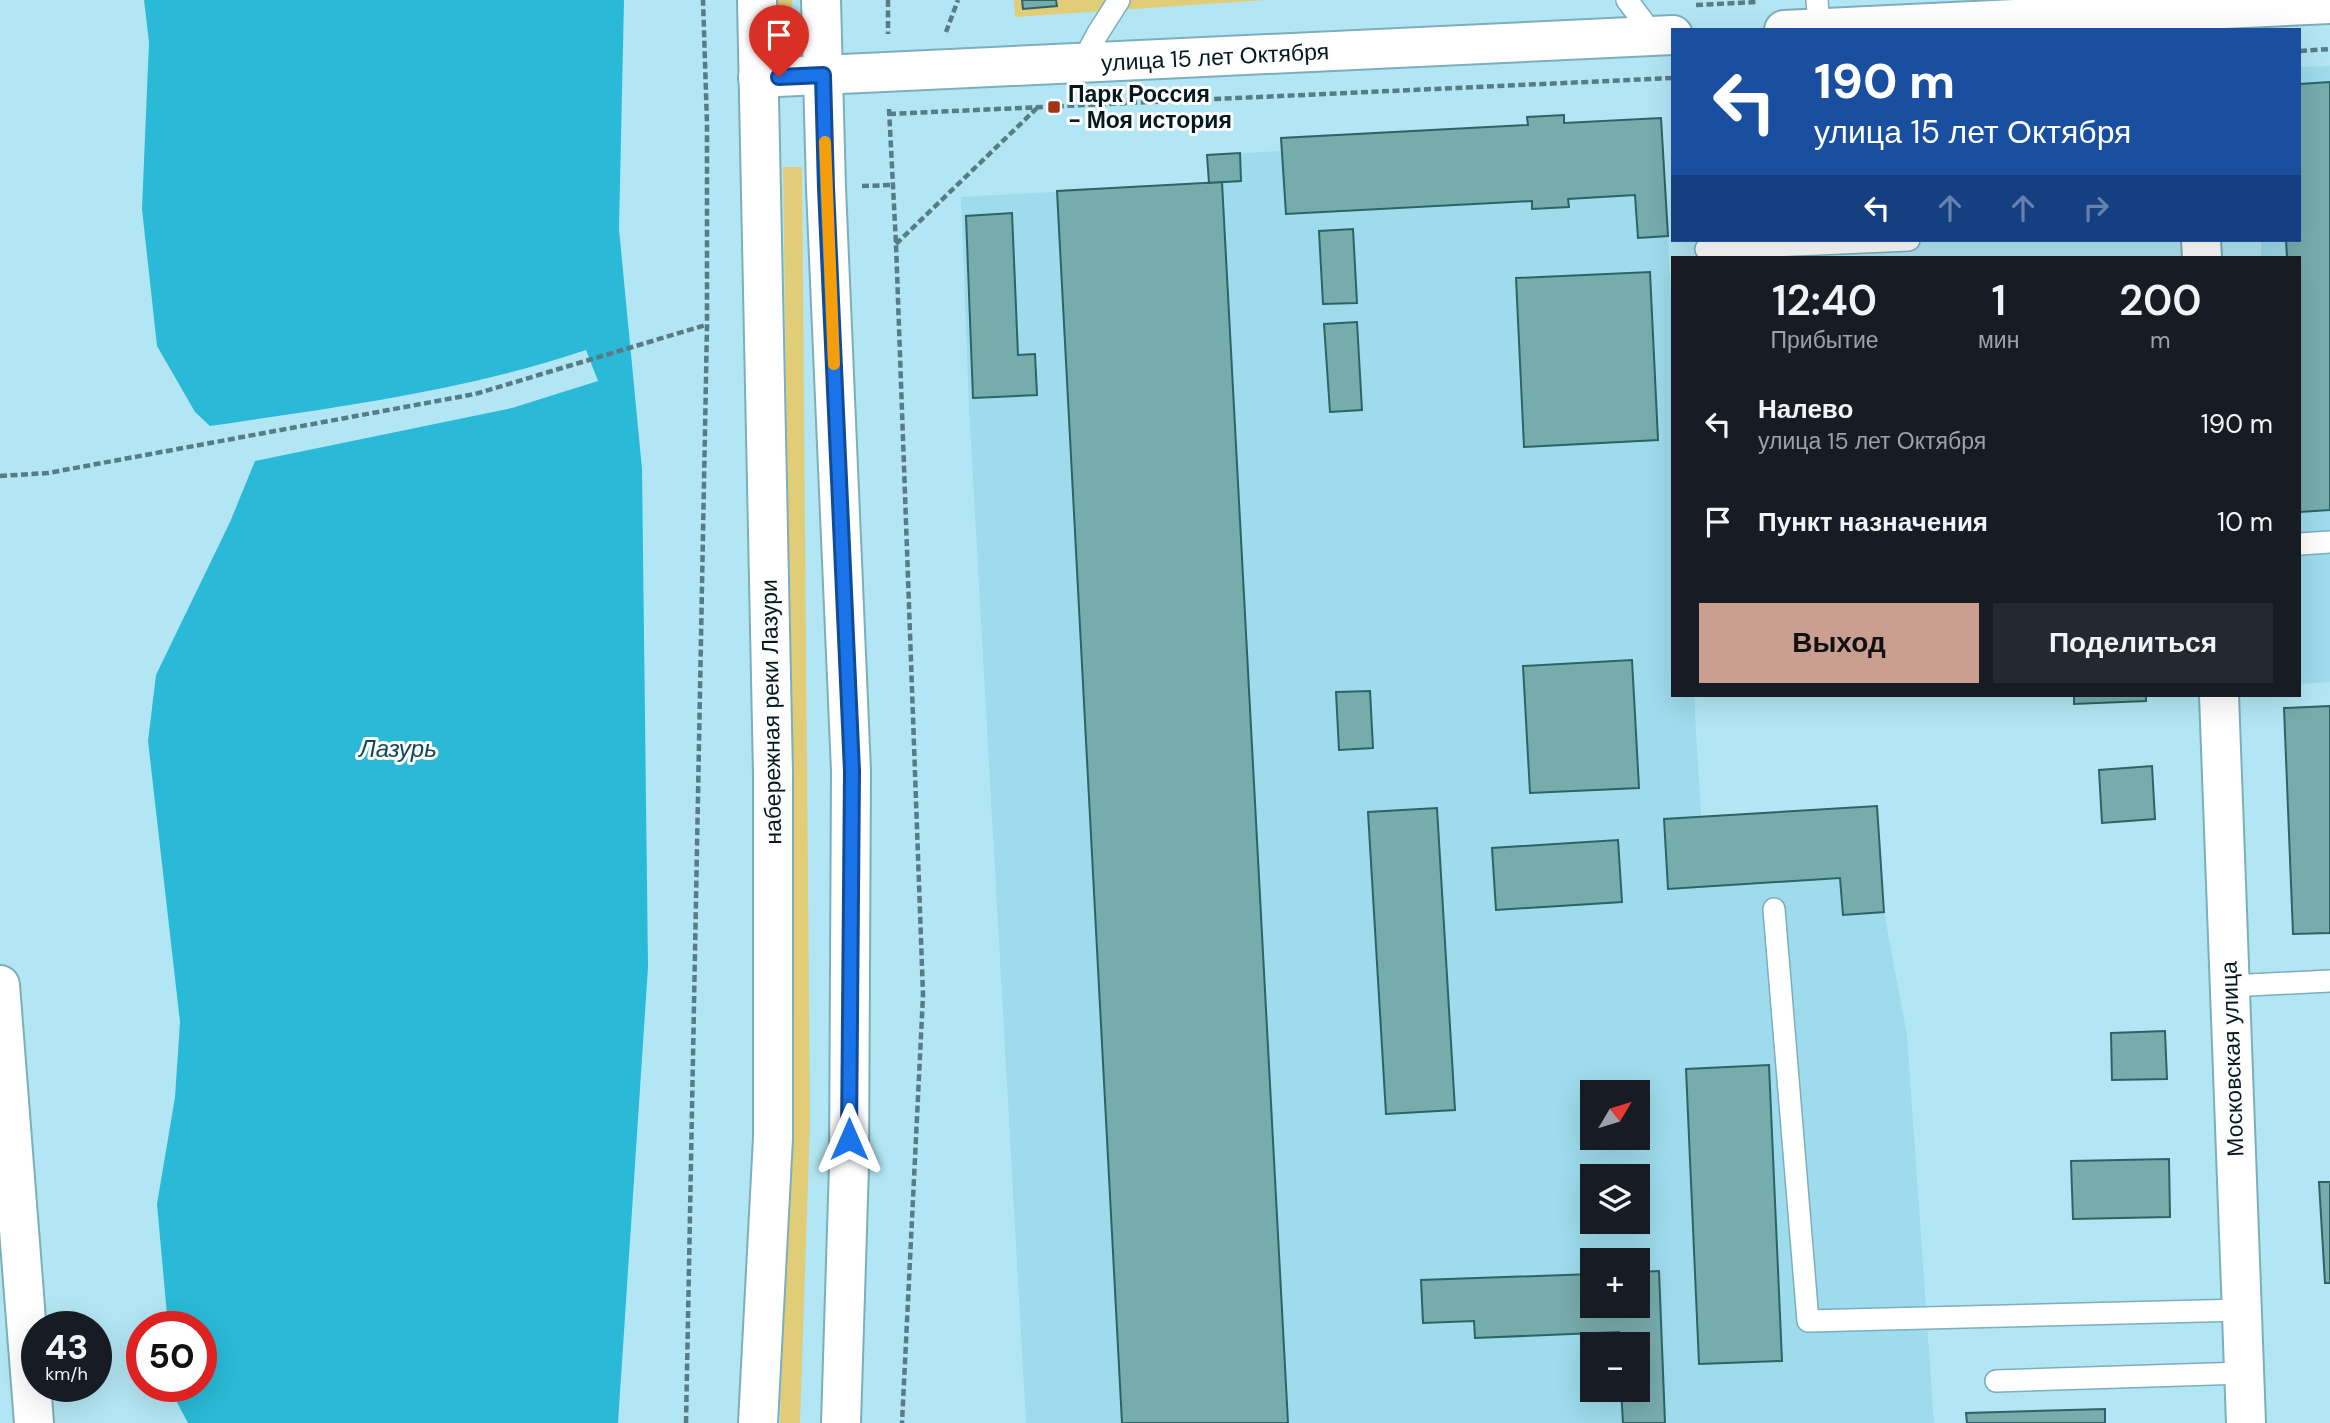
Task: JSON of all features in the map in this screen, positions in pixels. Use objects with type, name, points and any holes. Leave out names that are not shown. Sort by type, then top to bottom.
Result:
[{"type":"main road","name":"набережная реки Лазури","points":[[757,0],[773,760],[774,963],[774,1138],[758,1423]]},
{"type":"main road","points":[[821,0],[826,188],[852,771],[849,1166],[841,1423]]},
{"type":"main road","points":[[1807,19],[2193,14],[2330,4]]},
{"type":"main road","name":"улица 15 лет Октября","points":[[758,78],[1663,35]]},
{"type":"main road","name":"Московская улица","points":[[2219,697],[2246,1423]]},
{"type":"main road","points":[[0,985],[34,1423]]},
{"type":"lane","points":[[1083,63],[1119,0]]},
{"type":"lane","points":[[1627,0],[1663,35]]},
{"type":"lane","points":[[1706,249],[1864,242]]},
{"type":"lane","points":[[2301,544],[2330,542]]},
{"type":"lane","points":[[1774,909],[1808,1321],[2242,1310]]},
{"type":"lane","points":[[2230,986],[2330,981]]},
{"type":"lane","points":[[1996,1381],[2244,1373]]},
{"type":"path","points":[[685,1423],[707,325],[703,0]]},
{"type":"path","points":[[942,40],[958,0]]},
{"type":"path","points":[[2301,51],[2330,49]]},
{"type":"path","points":[[888,72],[897,244],[923,995],[902,1423]]},
{"type":"path","points":[[889,114],[1671,78]]},
{"type":"path","points":[[897,244],[1038,107]]},
{"type":"path","points":[[856,186],[892,185]]},
{"type":"path","points":[[707,194],[715,194]]},
{"type":"path","points":[[0,476],[48,473],[475,394],[707,325]]},
{"type":"shaded area","points":[[776,0],[792,0],[793,21],[786,24],[776,20]]},
{"type":"shaded area","points":[[1014,0],[1266,0],[1015,17]]},
{"type":"shaded area","points":[[2330,66],[2330,682],[2301,684],[2301,256],[2261,256],[2261,242],[2301,242],[2301,67]]},
{"type":"shaded area","points":[[1564,115],[1565,123],[1661,118],[1671,293],[1671,697],[1694,697],[1701,816],[1877,806],[1884,912],[1907,1035],[1934,1423],[1026,1423],[969,407],[961,197],[1208,183],[1207,155],[1282,151],[1281,138],[1527,125],[1527,117]]},
{"type":"shaded area","points":[[783,167],[802,167],[810,1121],[800,1423],[780,1423],[789,1128],[789,594]]},
{"type":"water","name":"Лазурь","points":[[144,0],[624,0],[619,229],[642,469],[648,967],[618,1423],[188,1423],[177,1402],[217,1402],[217,1311],[167,1311],[157,1204],[175,1097],[180,1022],[148,741],[156,675],[230,522],[255,461],[512,408],[598,381],[586,350],[447,387],[210,426],[195,412],[157,346],[142,209],[149,42]]},
{"type":"building","points":[[1022,0],[1056,0],[1057,6],[1023,9]]},
{"type":"building","points":[[2330,82],[2330,510],[2301,512],[2301,256],[2287,256],[2286,242],[2301,242],[2301,84]]},
{"type":"building","points":[[1564,115],[1564,123],[1661,118],[1668,236],[1638,238],[1635,195],[1568,199],[1569,207],[1532,209],[1532,201],[1286,214],[1281,138],[1528,125],[1527,117]]},
{"type":"building","points":[[1240,153],[1241,181],[1209,183],[1207,155]]},
{"type":"building","points":[[1222,182],[1288,1423],[1122,1423],[1057,191]]},
{"type":"building","points":[[1012,213],[1018,355],[1035,354],[1037,395],[973,398],[966,216]]},
{"type":"building","points":[[1353,229],[1357,303],[1323,304],[1319,231]]},
{"type":"building","points":[[1650,272],[1658,440],[1524,447],[1516,278]]},
{"type":"building","points":[[1357,322],[1362,410],[1330,412],[1324,324]]},
{"type":"building","points":[[1632,660],[1639,788],[1530,793],[1523,666]]},
{"type":"building","points":[[1370,691],[1373,748],[1339,750],[1336,692]]},
{"type":"building","points":[[2074,697],[2146,697],[2146,701],[2074,704]]},
{"type":"building","points":[[2330,706],[2330,933],[2293,934],[2284,708]]},
{"type":"building","points":[[2152,766],[2155,819],[2102,823],[2099,770]]},
{"type":"building","points":[[1877,806],[1884,912],[1843,915],[1840,878],[1668,889],[1664,819]]},
{"type":"building","points":[[1437,808],[1455,1110],[1386,1114],[1368,812]]},
{"type":"building","points":[[1618,840],[1622,902],[1496,910],[1492,848]]},
{"type":"building","points":[[2165,1031],[2167,1079],[2112,1080],[2111,1033]]},
{"type":"building","points":[[1769,1065],[1782,1361],[1699,1364],[1686,1069]]},
{"type":"building","points":[[2169,1159],[2170,1217],[2073,1219],[2071,1161]]},
{"type":"building","points":[[2319,1182],[2330,1182],[2330,1283],[2325,1283]]},
{"type":"building","points":[[1650,1271],[1659,1271],[1665,1423],[1623,1423],[1622,1402],[1650,1402],[1650,1332],[1580,1332],[1475,1338],[1474,1321],[1423,1323],[1421,1280],[1580,1274],[1580,1318],[1650,1318]]},
{"type":"building","points":[[2105,1409],[2105,1423],[1967,1423],[1966,1413]]},
{"type":"slow traffic","points":[[825,142],[834,364]]},
{"type":"place","name":"Парк Россия - Моя история","points":[[1054,107]]},
{"type":"route","points":[[779,77],[823,75],[852,771],[849,1139]]}]
